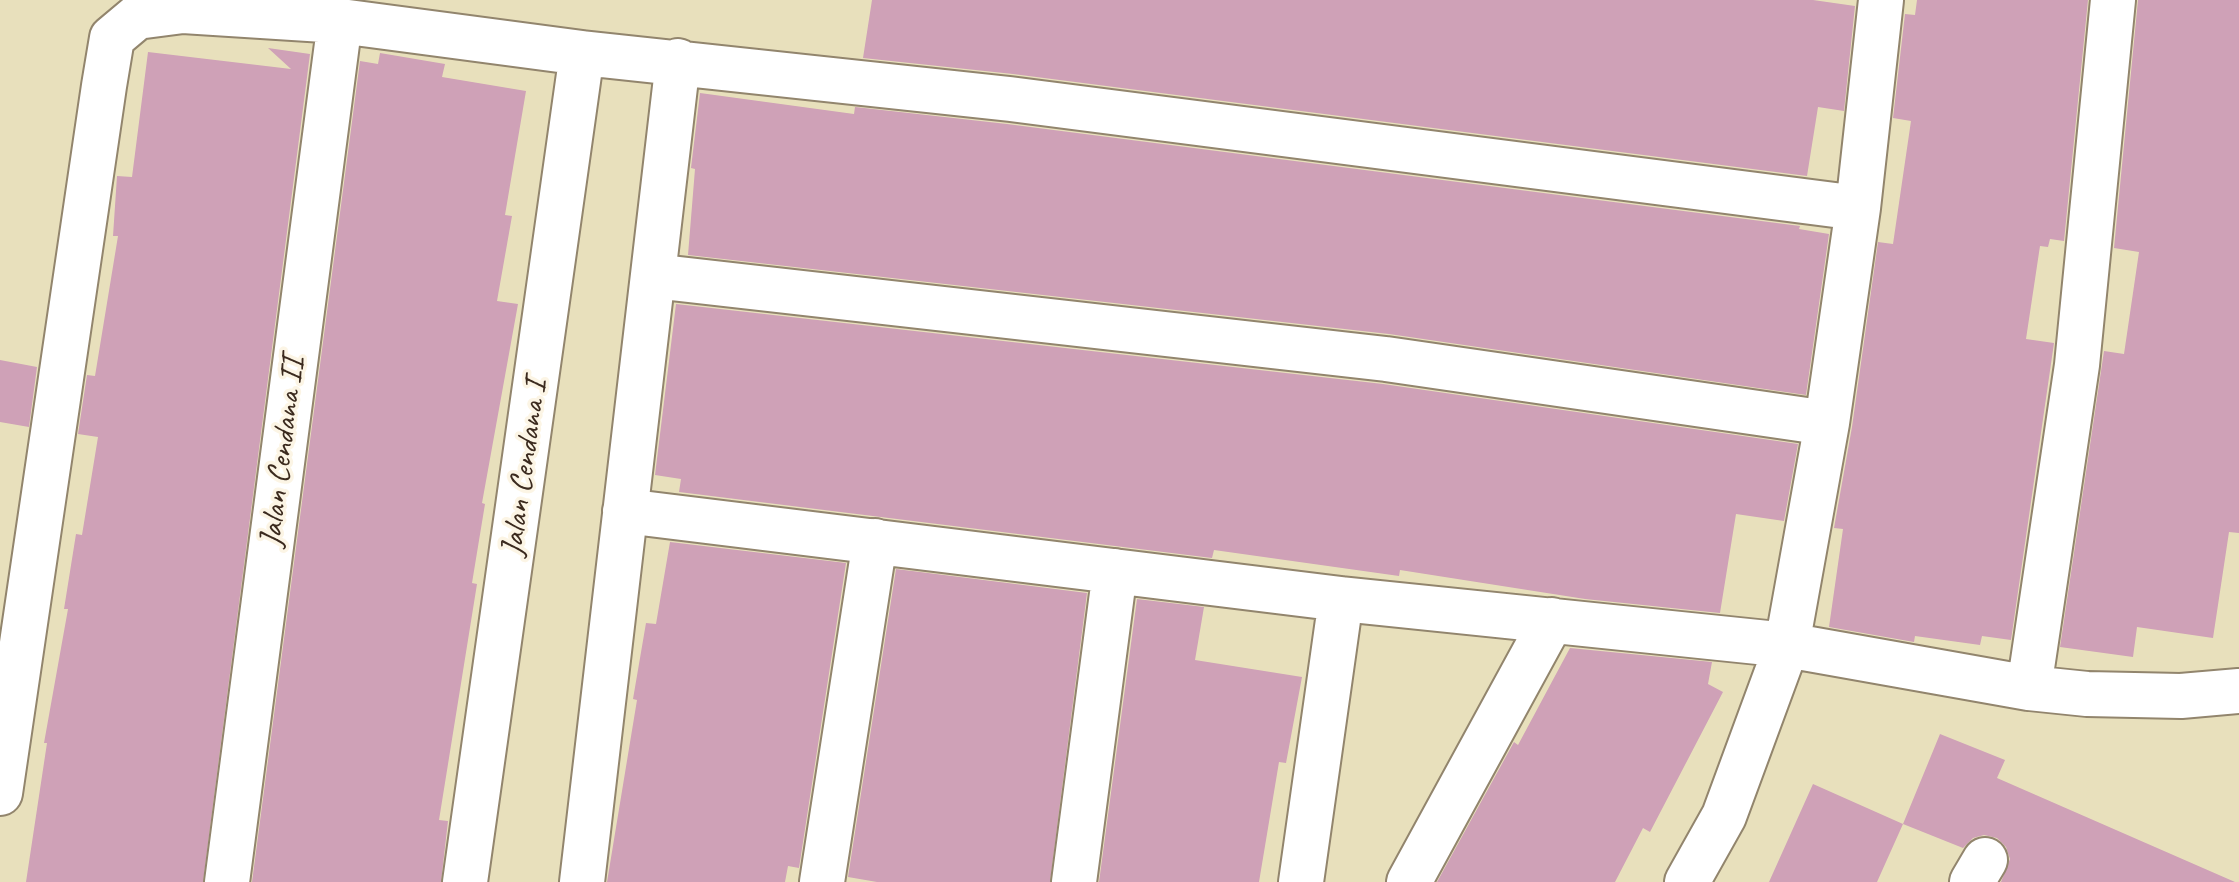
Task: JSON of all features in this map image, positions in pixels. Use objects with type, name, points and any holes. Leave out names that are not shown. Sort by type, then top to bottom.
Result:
[{"type":"street","points":[[1687,882],[1724,816],[1787,645],[1827,423],[1858,208],[1881,0]]},
{"type":"street","points":[[2029,688],[2077,365],[2113,0]]},
{"type":"street","points":[[0,793],[112,38],[137,17],[183,11],[340,21],[582,53],[1010,99],[1858,208]]},
{"type":"street","name":"Jalan Cendana II","points":[[227,882],[340,21]]},
{"type":"street","name":"Jalan Cendana I","points":[[465,882],[582,53]]},
{"type":"street","points":[[582,882],[678,61]]},
{"type":"street","points":[[653,276],[1386,359],[1827,423]]},
{"type":"street","points":[[625,511],[1341,599],[1787,645],[2029,688],[2087,694],[2181,696],[2239,691]]},
{"type":"street","points":[[822,882],[875,541]]},
{"type":"street","points":[[1074,882],[1115,571]]},
{"type":"street","points":[[1301,882],[1341,599]]},
{"type":"street","points":[[1409,882],[1552,620]]},
{"type":"building","points":[[872,0],[1813,0],[1855,6],[1844,111],[1818,107],[1807,176],[1013,74],[863,58]]},
{"type":"building","points":[[1917,0],[2088,0],[2064,241],[2050,239],[2048,247],[2040,246],[2026,339],[2054,343],[2011,640],[1982,636],[1980,645],[1915,636],[1914,642],[1829,627],[1843,529],[1834,528],[1852,427],[1878,242],[1893,244],[1911,121],[1893,118],[1905,14],[1915,15]]},
{"type":"building","points":[[2138,0],[2239,0],[2239,533],[2229,532],[2213,638],[2137,627],[2133,657],[2060,647],[2104,351],[2124,354],[2139,252],[2114,248]]},
{"type":"building","points":[[268,48],[310,54],[203,882],[26,882],[47,743],[44,743],[68,609],[64,609],[76,534],[82,535],[98,437],[78,434],[87,375],[95,376],[118,236],[113,236],[117,176],[132,177],[148,52],[291,69]]},
{"type":"building","points":[[380,53],[445,64],[442,77],[526,91],[505,215],[512,216],[497,301],[518,304],[482,503],[485,504],[472,583],[477,584],[439,820],[448,821],[441,882],[252,882],[360,61],[378,64]]},
{"type":"building","points":[[700,93],[854,114],[855,107],[1007,124],[1800,226],[1799,229],[1829,234],[1806,395],[1389,334],[688,255],[695,169],[691,168]]},
{"type":"building","points":[[676,304],[1383,384],[1798,444],[1784,521],[1736,514],[1720,613],[1585,599],[1400,570],[1399,576],[1214,550],[1212,558],[679,492],[681,479],[655,475]]},
{"type":"building","points":[[0,360],[37,367],[29,427],[0,422]]},
{"type":"building","points":[[670,542],[846,563],[799,868],[788,866],[785,882],[607,882],[637,700],[633,699],[646,623],[656,624]]},
{"type":"building","points":[[896,569],[1087,593],[1050,882],[877,882],[848,877]]},
{"type":"building","points":[[1137,599],[1204,607],[1195,660],[1302,677],[1286,763],[1279,762],[1259,882],[1099,882]]},
{"type":"building","points":[[1570,648],[1712,662],[1708,684],[1723,692],[1650,832],[1643,828],[1615,882],[1437,882],[1514,742],[1518,745]]},
{"type":"building","points":[[1940,734],[2005,760],[1997,778],[2235,882],[2001,882],[2010,859],[2006,847],[1997,838],[1984,835],[1973,838],[1963,848],[1903,824]]},
{"type":"building","points":[[1813,784],[1903,824],[1877,882],[1769,882]]}]
